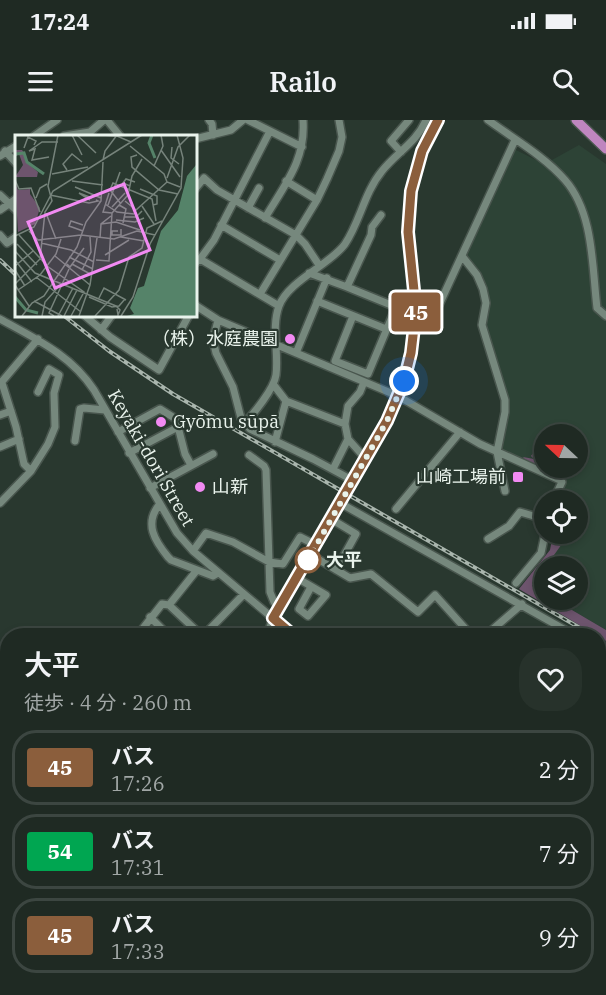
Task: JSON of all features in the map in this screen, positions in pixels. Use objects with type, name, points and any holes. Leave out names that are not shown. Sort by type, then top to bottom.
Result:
[{"type":"highway","points":[[576,120],[606,149]]},
{"type":"street","points":[[35,135],[57,120]]},
{"type":"street","points":[[77,135],[90,132],[106,120],[119,135]]},
{"type":"street","points":[[209,120],[212,124],[213,135]]},
{"type":"street","points":[[196,139],[231,129],[243,120]]},
{"type":"street","points":[[248,120],[302,147]]},
{"type":"street","points":[[265,218],[299,159],[303,120]]},
{"type":"street","points":[[401,152],[391,141],[409,120]]},
{"type":"street","points":[[244,424],[273,384],[276,374],[275,344],[279,306],[309,273],[344,245],[373,184],[388,163],[413,141],[426,120]]},
{"type":"street","points":[[270,628],[273,618],[348,489],[398,396],[411,353],[416,310],[408,232],[411,191],[422,151],[438,120]]},
{"type":"street","points":[[489,120],[566,181],[581,206],[589,238],[597,308],[606,316]]},
{"type":"street","points":[[260,294],[317,200],[339,151],[342,137],[340,121]]},
{"type":"street","points":[[270,131],[214,240],[197,261],[279,306]]},
{"type":"street","points":[[416,310],[435,308],[439,305],[515,140]]},
{"type":"street","points":[[2,154],[15,162]]},
{"type":"street","points":[[196,188],[204,178],[217,190],[296,235],[319,265]]},
{"type":"street","points":[[286,182],[317,200]]},
{"type":"street","points":[[248,208],[259,188]]},
{"type":"street","points":[[0,195],[15,209]]},
{"type":"street","points":[[0,210],[15,200]]},
{"type":"street","points":[[346,287],[371,235],[372,227],[381,215]]},
{"type":"street","points":[[221,225],[280,260]]},
{"type":"street","points":[[0,235],[8,243],[15,238]]},
{"type":"street","points":[[462,256],[477,275],[483,289],[486,303],[482,325],[505,400],[505,412],[497,452],[505,491]]},
{"type":"street","points":[[309,273],[327,278],[396,307],[368,374],[335,361],[353,316]]},
{"type":"street","points":[[296,353],[327,278]]},
{"type":"street","points":[[317,301],[386,329]]},
{"type":"street","points":[[196,306],[218,320],[398,396],[497,452],[560,480],[562,482],[558,490]]},
{"type":"street","points":[[85,316],[101,330],[159,370],[188,316]]},
{"type":"street","points":[[101,330],[111,316]]},
{"type":"street","name":"Keyaki-dori Street","points":[[0,318],[53,348],[74,365],[88,381],[177,533],[193,551],[285,628]]},
{"type":"street","points":[[218,320],[213,340],[216,353],[227,372],[244,424],[352,480]]},
{"type":"street","points":[[31,471],[24,464],[11,411],[1,384],[38,339]]},
{"type":"street","points":[[0,503],[31,471],[41,457],[55,427],[54,393],[59,375],[49,369],[38,392]]},
{"type":"street","points":[[364,382],[360,392],[348,406],[345,424],[348,439],[365,458]]},
{"type":"street","points":[[273,384],[286,401],[345,424]]},
{"type":"street","points":[[275,442],[286,401]]},
{"type":"street","points":[[75,441],[81,409],[105,410]]},
{"type":"street","points":[[118,432],[160,409],[176,419],[185,454],[191,465]]},
{"type":"street","points":[[0,415],[11,411]]},
{"type":"street","points":[[129,453],[178,427]]},
{"type":"street","points":[[396,509],[460,432]]},
{"type":"street","points":[[333,469],[348,439]]},
{"type":"street","points":[[0,447],[19,440]]},
{"type":"street","points":[[150,488],[213,454]]},
{"type":"street","points":[[249,455],[260,462],[266,470],[272,597],[280,607]]},
{"type":"street","points":[[341,500],[562,628]]},
{"type":"street","points":[[159,505],[155,510],[151,527],[156,543],[171,560],[213,576],[218,573]]},
{"type":"street","points":[[488,539],[509,526],[520,512],[534,516]]},
{"type":"street","points":[[331,519],[357,534],[336,570]]},
{"type":"street","points":[[193,551],[206,533],[233,542],[269,562],[283,564],[300,537],[316,545]]},
{"type":"street","points":[[516,583],[541,553],[543,544]]},
{"type":"street","points":[[310,555],[351,578],[371,574],[418,612],[435,595],[465,628]]},
{"type":"street","points":[[169,605],[197,570]]},
{"type":"street","points":[[297,578],[311,587]]},
{"type":"street","points":[[211,628],[244,594]]},
{"type":"street","points":[[142,628],[162,604],[169,605],[194,628]]},
{"type":"street","points":[[494,628],[522,604]]},
{"type":"street","points":[[150,617],[161,628]]},
{"type":"shaded area","points":[[579,145],[606,164],[606,628],[572,610],[588,610],[588,556],[553,556],[562,544],[588,544],[588,490],[566,490],[552,478],[588,478],[588,424],[534,424],[534,468],[499,449],[506,410],[485,337],[486,303],[483,289],[465,259],[514,149],[536,160],[552,160]]},
{"type":"shaded area","points":[[523,457],[534,459],[534,464],[525,460]]},
{"type":"shaded area","points":[[551,544],[562,544],[553,556],[545,556]]},
{"type":"shaded area","points":[[534,570],[532,586],[534,598],[519,589]]},
{"type":"shaded area","points":[[554,610],[572,610],[603,628],[584,628]]},
{"type":"railway","points":[[0,260],[15,274]]},
{"type":"railway","points":[[64,316],[109,351],[173,394],[580,628]]},
{"type":"bus line","name":"45","points":[[285,628],[273,618],[387,421],[404,381],[413,342],[416,310],[408,232],[411,191],[422,151],[438,120]]},
{"type":"place","name":"（株）水庭農園","points":[[290,339]]},
{"type":"place","name":"Gyōmu sūpā","points":[[161,422]]},
{"type":"place","name":"山崎工場前","points":[[518,477]]},
{"type":"place","name":"山新","points":[[200,487]]},
{"type":"place","name":"大平","points":[[308,560]]},
{"type":"route","points":[[308,560],[387,421],[404,381]]}]
